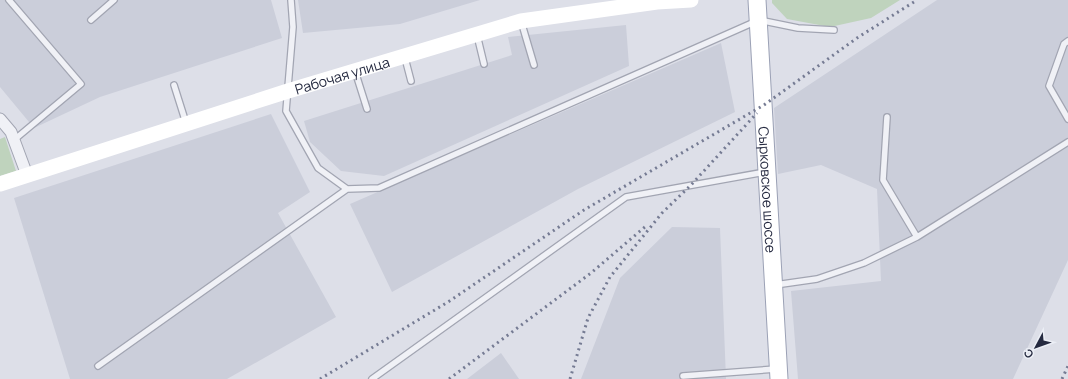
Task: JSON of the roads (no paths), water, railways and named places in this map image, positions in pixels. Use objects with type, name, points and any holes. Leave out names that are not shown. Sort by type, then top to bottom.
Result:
[{"type":"main road","name":"Рабочая улица","points":[[0,184],[288,91],[521,21],[656,1],[691,0]]},
{"type":"main road","name":"Сырковское шоссе","points":[[757,0],[779,374]]},
{"type":"street","points":[[0,119],[13,136],[27,175]]},
{"type":"lane","points":[[9,0],[81,84],[13,136]]},
{"type":"lane","points":[[91,20],[114,0]]},
{"type":"lane","points":[[291,0],[293,27],[286,111],[318,168],[348,188],[379,188],[758,20],[798,28],[834,30]]},
{"type":"lane","points":[[521,21],[534,65]]},
{"type":"lane","points":[[477,34],[484,64]]},
{"type":"lane","points":[[1068,41],[1064,44],[1049,86],[1068,119]]},
{"type":"lane","points":[[405,56],[411,81]]},
{"type":"lane","points":[[355,71],[367,109]]},
{"type":"lane","points":[[174,85],[186,123]]},
{"type":"lane","points":[[887,117],[883,180],[917,237]]},
{"type":"lane","points":[[774,285],[816,279],[864,264],[917,237],[1068,142]]},
{"type":"lane","points":[[372,379],[626,197],[767,172]]},
{"type":"lane","points":[[98,366],[348,188]]},
{"type":"lane","points":[[683,376],[779,374]]},
{"type":"railway","points":[[320,379],[448,302],[584,210],[764,105],[857,38],[917,0]]},
{"type":"railway","points":[[570,379],[588,318],[610,277],[662,213],[691,185],[757,113]]},
{"type":"railway","points":[[449,379],[591,273],[646,226]]},
{"type":"railway","points":[[1062,379],[1068,366]]}]
